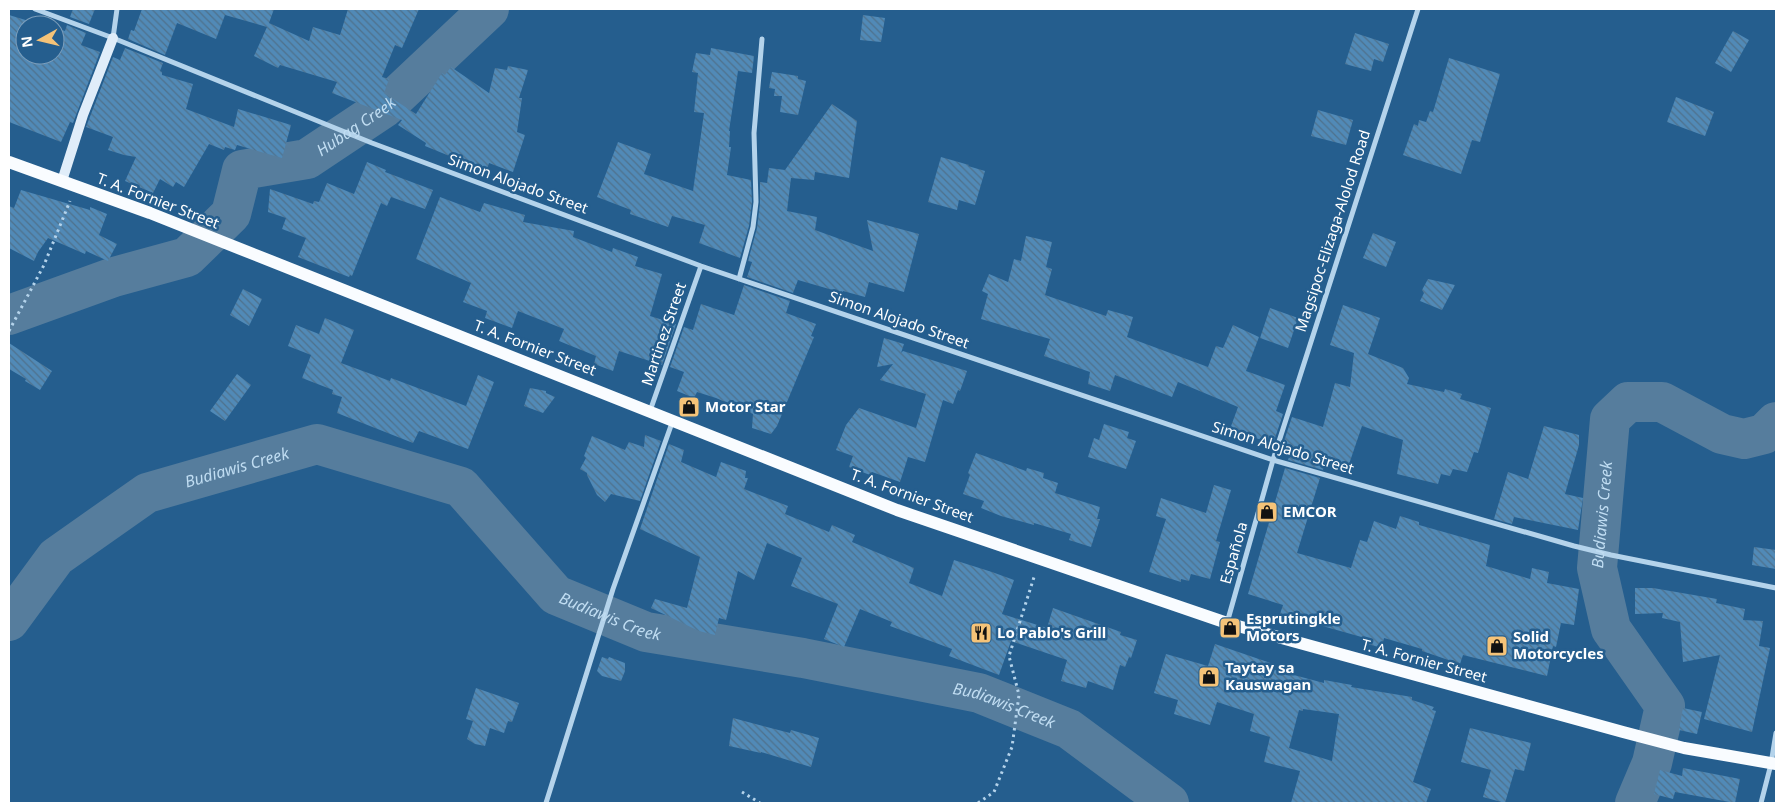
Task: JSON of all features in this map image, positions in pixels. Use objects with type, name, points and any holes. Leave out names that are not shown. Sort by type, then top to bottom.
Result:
[{"type":"main road","name":"T. A. Fornier Street","points":[[9,162],[150,213],[897,510],[1227,623],[1684,748],[1774,764]]},
{"type":"street","name":"Simon Alojado Street","points":[[34,9],[113,38],[339,128],[372,143],[701,266],[1273,460],[1574,546],[1776,588]]},
{"type":"street","points":[[62,181],[83,115],[113,38],[117,9]]},
{"type":"street","name":"Magsipoc-Elizaga-Alolod Road","points":[[1273,460],[1418,9]]},
{"type":"street","points":[[739,278],[753,227],[756,202],[754,133],[762,39]]},
{"type":"street","name":"Martinez Street","points":[[650,411],[701,266]]},
{"type":"street","points":[[546,803],[613,589],[673,420]]},
{"type":"street","name":"Española","points":[[1227,623],[1273,460]]},
{"type":"street","points":[[1761,803],[1774,764],[1776,733]]},
{"type":"path","points":[[9,331],[44,265],[76,186]]},
{"type":"path","points":[[978,803],[994,792],[1012,747],[1018,695],[1009,656],[1040,559]]},
{"type":"path","points":[[742,792],[760,803]]},
{"type":"building","points":[[73,9],[95,9],[89,24],[70,17]]},
{"type":"building","points":[[142,9],[274,9],[269,23],[309,41],[313,27],[340,35],[348,9],[419,9],[402,48],[395,45],[382,77],[389,79],[384,93],[416,114],[442,73],[445,75],[451,67],[489,93],[495,68],[507,70],[508,66],[528,70],[519,98],[522,98],[517,132],[525,135],[513,172],[489,163],[485,175],[467,168],[469,164],[425,146],[426,143],[398,125],[402,120],[332,93],[337,82],[280,65],[278,68],[254,56],[267,27],[225,15],[216,39],[177,23],[165,55],[128,39],[131,30],[134,31]]},
{"type":"building","points":[[9,15],[15,17],[15,65],[65,65],[65,31],[67,25],[86,33],[81,45],[100,52],[73,123],[70,122],[61,142],[9,122]]},
{"type":"building","points":[[863,15],[885,18],[881,42],[860,40]]},
{"type":"building","points":[[1733,31],[1749,40],[1731,72],[1715,63]]},
{"type":"building","points":[[1355,33],[1389,44],[1383,62],[1374,59],[1371,71],[1345,64]]},
{"type":"building","points":[[125,48],[163,63],[160,71],[162,75],[193,84],[186,109],[234,127],[238,109],[291,125],[282,158],[237,145],[235,150],[225,147],[224,150],[209,144],[184,187],[176,182],[173,187],[160,179],[153,193],[125,181],[136,157],[108,150],[113,137],[86,127],[113,57],[120,60]]},
{"type":"building","points":[[711,48],[754,56],[752,73],[738,71],[729,131],[729,147],[731,147],[727,175],[751,180],[752,202],[749,226],[740,258],[699,243],[705,225],[672,216],[668,227],[630,214],[631,210],[597,197],[618,142],[651,154],[644,174],[693,191],[704,113],[694,112],[698,73],[692,72],[696,53],[710,55]]},
{"type":"building","points":[[1449,58],[1500,74],[1480,142],[1472,140],[1461,174],[1403,155],[1414,124],[1418,126],[1419,120],[1426,122],[1430,111],[1433,112]]},
{"type":"building","points":[[772,72],[798,76],[798,79],[806,81],[798,115],[780,112],[782,96],[774,96],[775,89],[769,88]]},
{"type":"building","points":[[1676,97],[1714,112],[1705,136],[1667,122]]},
{"type":"building","points":[[832,104],[857,121],[849,178],[815,172],[814,180],[791,178],[787,211],[817,217],[815,230],[873,251],[867,220],[919,234],[904,292],[869,282],[865,297],[843,291],[843,293],[798,280],[793,293],[747,277],[752,262],[748,261],[757,228],[760,182],[767,183],[769,168],[785,170]]},
{"type":"building","points":[[1318,110],[1353,120],[1346,145],[1311,136]]},
{"type":"building","points":[[941,157],[985,171],[975,205],[959,200],[957,210],[928,202]]},
{"type":"building","points":[[367,162],[386,170],[385,172],[433,190],[425,209],[391,197],[387,206],[381,203],[352,276],[350,275],[349,277],[298,257],[306,238],[282,229],[286,218],[268,212],[270,189],[313,204],[314,201],[319,202],[327,183],[354,194]]},
{"type":"building","points":[[21,190],[90,210],[90,207],[107,214],[99,235],[117,244],[108,261],[86,251],[85,254],[48,238],[34,261],[9,248],[9,206],[14,208]]},
{"type":"building","points":[[440,197],[480,212],[484,203],[525,215],[523,222],[574,231],[573,237],[612,252],[613,248],[638,257],[635,266],[662,274],[650,316],[676,324],[662,365],[619,351],[613,371],[594,364],[596,356],[559,341],[564,329],[518,311],[512,328],[485,318],[487,311],[463,302],[471,283],[416,259]]},
{"type":"building","points":[[1373,233],[1396,242],[1386,267],[1363,258]]},
{"type":"building","points":[[1026,236],[1052,242],[1046,267],[1052,269],[1045,295],[1106,316],[1108,310],[1133,317],[1127,337],[1208,367],[1216,346],[1223,348],[1233,325],[1259,337],[1246,371],[1285,385],[1276,411],[1283,414],[1273,444],[1230,429],[1238,407],[1178,382],[1172,397],[1115,375],[1110,391],[1088,384],[1090,372],[1044,356],[1050,339],[981,319],[988,294],[982,291],[989,274],[1008,282],[1014,259],[1021,261]]},
{"type":"building","points":[[1428,279],[1455,285],[1442,310],[1420,301],[1424,293],[1422,290]]},
{"type":"building","points":[[744,285],[790,301],[786,313],[816,324],[811,336],[814,337],[777,426],[771,434],[752,428],[753,414],[697,392],[694,398],[677,391],[684,372],[670,367],[684,327],[693,330],[701,304],[734,315]]},
{"type":"building","points":[[243,289],[262,299],[249,326],[230,315]]},
{"type":"building","points":[[1343,305],[1380,318],[1368,354],[1403,368],[1409,378],[1407,384],[1444,392],[1445,389],[1462,394],[1460,399],[1491,408],[1478,453],[1474,452],[1467,472],[1453,469],[1450,476],[1441,474],[1438,484],[1397,474],[1403,440],[1362,426],[1346,473],[1324,465],[1323,470],[1288,460],[1291,451],[1282,447],[1292,417],[1323,427],[1335,383],[1350,387],[1354,353],[1330,345]]},
{"type":"building","points":[[1270,308],[1298,318],[1288,348],[1260,338]]},
{"type":"building","points":[[325,318],[354,330],[341,363],[390,381],[391,378],[466,406],[478,375],[494,382],[468,449],[419,431],[413,443],[337,413],[342,397],[332,394],[333,390],[302,378],[311,355],[288,346],[296,325],[319,334]]},
{"type":"building","points":[[884,338],[904,344],[901,353],[903,351],[967,371],[953,404],[943,400],[925,462],[908,457],[900,482],[872,472],[870,475],[849,467],[853,456],[836,450],[846,425],[859,408],[916,428],[926,394],[880,380],[893,364],[877,367]]},
{"type":"building","points":[[9,343],[52,371],[40,390],[9,369]]},
{"type":"building","points":[[237,374],[251,385],[225,421],[210,411]]},
{"type":"building","points":[[530,388],[546,391],[546,393],[555,397],[543,413],[524,406]]},
{"type":"building","points":[[1104,424],[1129,432],[1127,438],[1136,441],[1126,469],[1088,457],[1094,438],[1099,440]]},
{"type":"building","points":[[1544,426],[1579,435],[1579,445],[1565,494],[1583,498],[1578,530],[1514,517],[1512,524],[1494,519],[1508,472],[1528,479]]},
{"type":"building","points":[[645,435],[661,441],[640,501],[611,494],[605,502],[597,495],[587,473],[580,469],[586,458],[584,456],[592,436],[625,450],[629,442],[644,447]]},
{"type":"building","points":[[669,444],[684,450],[681,462],[716,477],[721,462],[746,471],[745,478],[748,478],[744,489],[788,506],[785,514],[829,532],[832,525],[855,535],[852,542],[914,568],[909,583],[942,596],[954,560],[992,572],[1014,580],[1002,614],[1047,628],[1053,608],[1121,632],[1120,635],[1137,640],[1131,658],[1129,657],[1125,667],[1120,665],[1113,690],[1088,681],[1086,688],[1061,681],[1067,660],[1011,641],[999,675],[949,656],[952,649],[890,626],[892,622],[860,609],[844,647],[824,639],[838,604],[791,586],[802,558],[767,543],[754,580],[738,571],[726,620],[719,618],[715,635],[699,631],[651,608],[655,599],[687,608],[700,557],[640,529]]},
{"type":"building","points":[[976,453],[1026,471],[1027,468],[1044,473],[1043,478],[1058,483],[1055,493],[1100,507],[1097,519],[1100,519],[1091,547],[1069,540],[1071,534],[1001,516],[981,508],[984,501],[963,494],[970,475],[968,473]]},
{"type":"building","points":[[1285,468],[1320,478],[1297,553],[1351,568],[1360,540],[1367,542],[1374,521],[1396,529],[1400,516],[1419,522],[1419,525],[1490,545],[1486,566],[1530,579],[1532,568],[1549,572],[1547,583],[1579,589],[1574,625],[1561,623],[1556,647],[1553,646],[1547,676],[1463,655],[1460,664],[1422,651],[1422,649],[1384,638],[1382,648],[1364,643],[1365,638],[1280,614],[1283,605],[1248,594]]},
{"type":"building","points":[[1214,485],[1231,490],[1216,541],[1220,542],[1210,579],[1191,574],[1189,581],[1181,579],[1181,582],[1149,572],[1166,519],[1156,516],[1161,498],[1206,513]]},
{"type":"building","points":[[1754,547],[1776,550],[1776,569],[1752,565]]},
{"type":"building","points":[[1635,588],[1653,588],[1717,599],[1716,603],[1745,609],[1743,620],[1763,621],[1759,646],[1770,648],[1752,732],[1704,719],[1720,655],[1683,662],[1680,622],[1662,618],[1663,613],[1635,614]]},
{"type":"building","points":[[1215,644],[1276,665],[1275,670],[1324,683],[1324,680],[1352,685],[1351,687],[1412,697],[1412,700],[1434,707],[1432,710],[1436,711],[1413,782],[1431,789],[1426,803],[1291,803],[1300,771],[1264,762],[1270,737],[1250,731],[1254,714],[1217,702],[1210,725],[1174,714],[1178,700],[1154,693],[1166,654],[1208,666]],"holes":[[[1299,710],[1339,714],[1332,761],[1289,748]]]},
{"type":"building","points":[[602,657],[608,659],[609,657],[625,663],[625,671],[621,681],[602,676],[597,671]]},
{"type":"building","points":[[476,688],[519,703],[512,722],[508,721],[504,733],[490,728],[485,746],[475,744],[467,739],[473,721],[466,719]]},
{"type":"building","points":[[1683,708],[1702,712],[1697,734],[1679,730]]},
{"type":"building","points":[[733,718],[790,733],[791,730],[819,738],[811,767],[761,752],[729,746]]},
{"type":"building","points":[[1470,728],[1531,743],[1524,771],[1515,769],[1505,803],[1483,797],[1491,770],[1461,762]]},
{"type":"building","points":[[1683,768],[1740,779],[1735,803],[1675,792],[1673,799],[1654,794],[1660,770],[1682,776]]},
{"type":"waterway","name":"Hubag Creek","points":[[9,315],[114,277],[187,257],[231,214],[242,170],[307,159],[385,107],[489,9]]},
{"type":"waterway","name":"Budiawis Creek","points":[[1635,803],[1652,763],[1665,706],[1611,629],[1597,568],[1610,419],[1628,402],[1662,402],[1722,434],[1744,439],[1764,434],[1776,422]]},
{"type":"waterway","name":"Budiawis Creek","points":[[9,621],[56,557],[147,493],[317,444],[461,487],[556,595],[646,632],[803,658],[979,693],[1069,729],[1169,803]]},
{"type":"place","name":"Motor Star","points":[[689,407]]},
{"type":"place","name":"EMCOR","points":[[1267,512]]},
{"type":"place","name":"Esprutingkle Motors","points":[[1230,628]]},
{"type":"place","name":"Lo Pablo's Grill","points":[[981,633]]},
{"type":"place","name":"Solid Motorcycles","points":[[1497,646]]},
{"type":"place","name":"Taytay sa Kauswagan","points":[[1209,677]]}]
